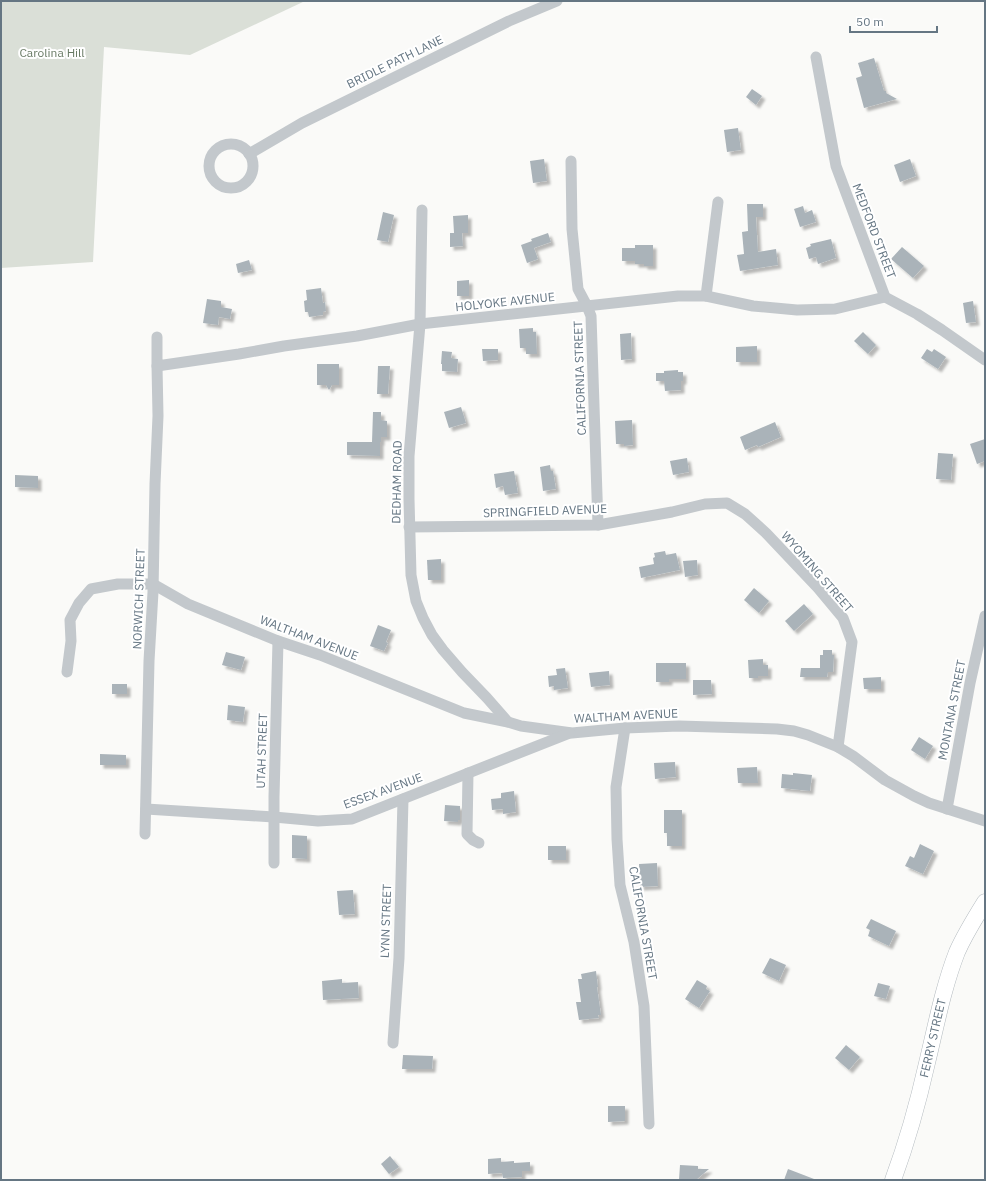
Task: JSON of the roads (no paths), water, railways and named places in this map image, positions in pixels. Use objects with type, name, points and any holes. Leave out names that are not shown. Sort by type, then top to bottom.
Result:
[{"type":"main road","name":"FERRY STREET","points":[[893,1180],[916,1106],[950,973],[957,952],[966,933],[985,902]]},
{"type":"street","name":"BRIDLE PATH LANE","points":[[249,154],[322,112],[509,21],[557,1]]},
{"type":"street","name":"MEDFORD STREET","points":[[816,57],[836,166],[885,297],[917,314],[985,360]]},
{"type":"street","points":[[231,144],[242,147],[249,154],[253,163],[252,172],[247,181],[240,186],[228,188],[221,186],[210,174],[208,167],[209,161],[212,154],[219,148],[231,144]]},
{"type":"street","name":"CALIFORNIA STREET","points":[[571,161],[572,229],[578,289],[591,316],[598,525]]},
{"type":"street","points":[[706,296],[718,202]]},
{"type":"street","name":"DEDHAM ROAD","points":[[422,210],[420,324],[409,456],[411,575],[416,600],[432,635],[462,672],[508,722]]},
{"type":"street","name":"HOLYOKE AVENUE","points":[[157,366],[357,336],[420,324],[678,296],[706,296],[752,306],[797,310],[835,309],[885,297]]},
{"type":"street","points":[[157,337],[157,366]]},
{"type":"street","name":"NORWICH STREET","points":[[145,834],[149,661],[158,416],[157,366]]},
{"type":"street","name":"SPRINGFIELD AVENUE","points":[[409,527],[598,525],[672,512],[705,504],[727,503],[745,514],[766,533]]},
{"type":"street","name":"WYOMING STREET","points":[[766,533],[818,588],[843,618],[852,642],[838,747]]},
{"type":"street","points":[[67,672],[71,641],[70,620],[78,603],[90,589],[118,584],[153,584]]},
{"type":"street","name":"WALTHAM AVENUE","points":[[153,584],[188,604],[278,641],[320,655],[464,713],[527,727],[572,733],[625,728],[679,726],[777,729],[794,731],[838,747],[853,756],[885,780],[929,803],[985,821]]},
{"type":"street","name":"MONTANA STREET","points":[[946,809],[970,683],[985,616]]},
{"type":"street","name":"UTAH STREET","points":[[274,863],[278,641]]},
{"type":"street","points":[[481,716],[487,698]]},
{"type":"street","name":"CALIFORNIA STREET","points":[[625,728],[616,787],[617,839],[620,885],[634,942],[644,1006],[649,1124]]},
{"type":"street","name":"ESSEX AVENUE","points":[[146,809],[318,821],[352,819],[572,733]]},
{"type":"street","points":[[468,773],[467,834],[472,840],[479,843]]},
{"type":"street","name":"LYNN STREET","points":[[393,1043],[399,958],[402,799]]},
{"type":"park label","name":"Carolina Hill","points":[[52,53]]}]
